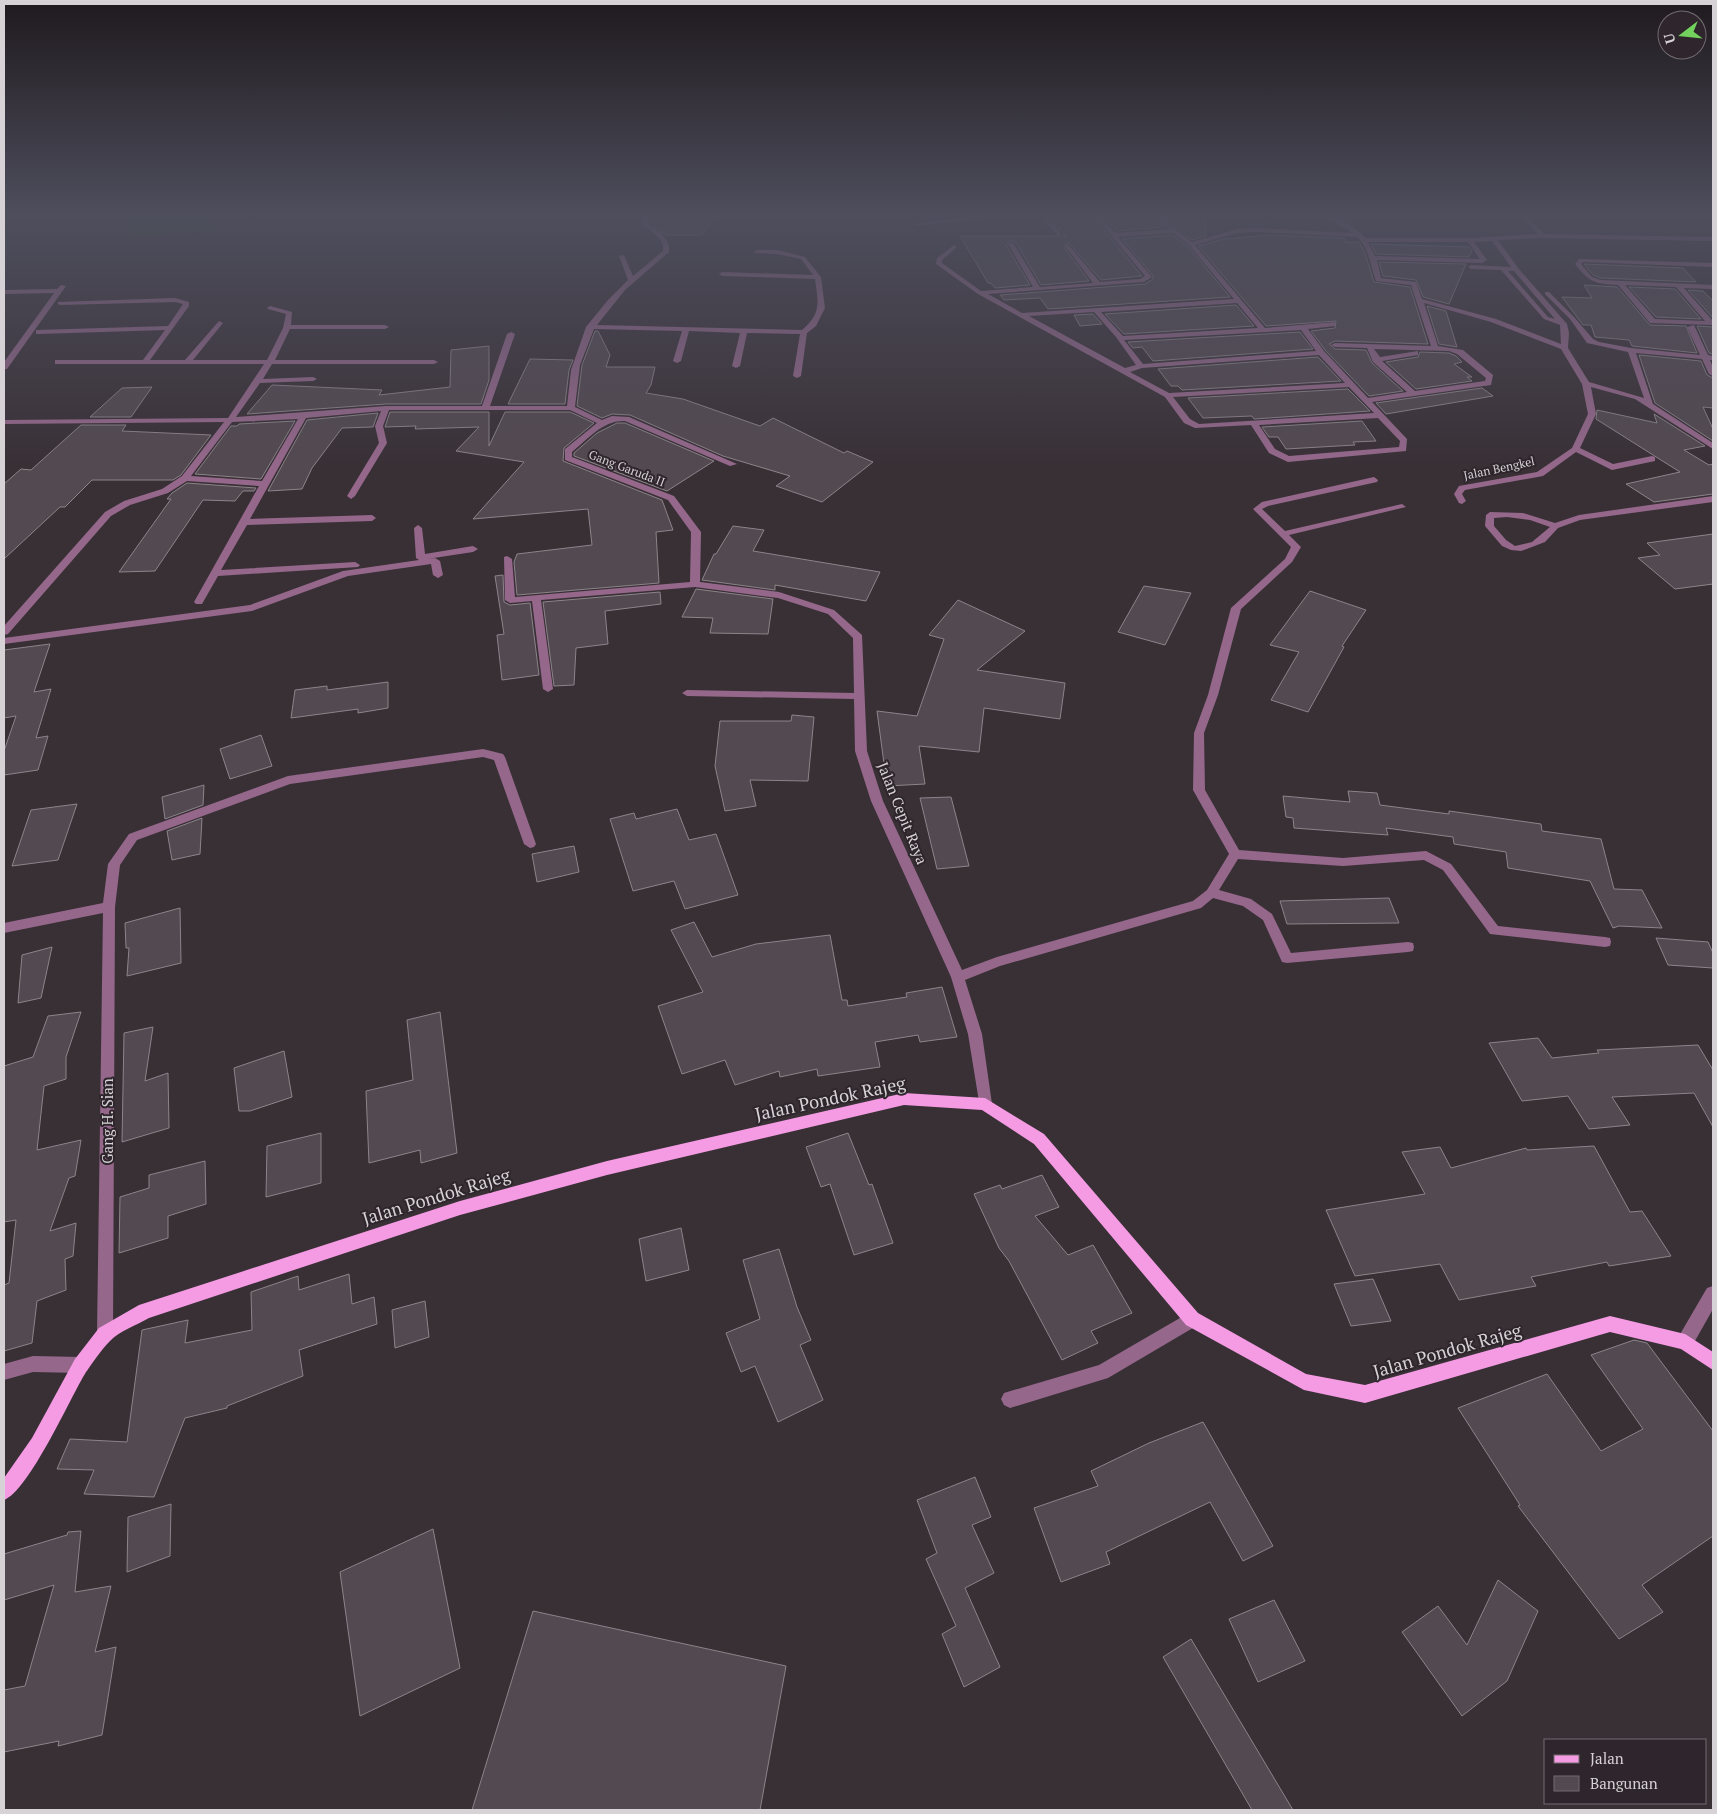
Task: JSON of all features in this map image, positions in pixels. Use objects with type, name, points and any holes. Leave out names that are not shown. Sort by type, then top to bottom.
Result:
[{"type":"main road","name":"Jalan Pondok Rajeg","points":[[4,1491],[38,1444],[81,1365],[105,1334],[145,1311],[188,1295],[460,1208],[606,1168],[904,1099],[984,1104],[1039,1139],[1192,1319],[1304,1382],[1365,1394],[1610,1324],[1685,1342],[1713,1362]]},
{"type":"street","points":[[4,367],[53,299]]},
{"type":"street","points":[[571,408],[576,367],[590,327],[600,312],[614,299]]},
{"type":"street","points":[[797,376],[804,332],[813,324],[822,308],[821,299]]},
{"type":"street","points":[[990,299],[1168,395],[1187,420],[1198,426],[1380,415]]},
{"type":"street","points":[[1236,299],[1263,330]]},
{"type":"street","points":[[1529,299],[1546,318],[1563,324]]},
{"type":"street","points":[[1541,299],[1563,324]]},
{"type":"street","points":[[1553,299],[1572,318],[1590,341],[1605,346],[1631,350],[1710,358]]},
{"type":"street","points":[[1634,299],[1653,321],[1711,323],[1690,299]]},
{"type":"street","points":[[60,303],[183,300],[187,303],[186,306],[145,362]]},
{"type":"street","points":[[1420,300],[1460,309],[1512,325],[1564,348]]},
{"type":"street","points":[[1420,300],[1435,348]]},
{"type":"street","points":[[1019,314],[1238,301]]},
{"type":"street","points":[[4,632],[108,514],[127,503],[165,491],[185,478],[259,381],[289,327],[290,313],[270,308]]},
{"type":"street","points":[[1096,310],[1121,338],[1119,340],[1141,366]]},
{"type":"street","points":[[186,363],[219,323]]},
{"type":"street","points":[[1121,338],[1303,328],[1332,324]]},
{"type":"street","name":"Jalan Bengkel","points":[[1462,501],[1458,494],[1462,488],[1540,474],[1575,449],[1592,414],[1586,384],[1564,348],[1563,324]]},
{"type":"street","points":[[289,327],[385,327]]},
{"type":"street","points":[[590,327],[804,332]]},
{"type":"street","points":[[1691,327],[1710,358],[1713,374]]},
{"type":"street","points":[[39,332],[170,328]]},
{"type":"street","points":[[1254,424],[1272,452],[1288,459],[1403,449],[1404,441],[1321,353],[1303,328]]},
{"type":"street","points":[[677,361],[686,330]]},
{"type":"street","points":[[736,366],[744,330]]},
{"type":"street","points":[[486,406],[511,334]]},
{"type":"street","points":[[1335,345],[1435,348],[1460,352],[1490,377],[1488,383],[1368,400]]},
{"type":"street","points":[[1368,346],[1376,360],[1414,394]]},
{"type":"street","points":[[1376,360],[1435,348]]},
{"type":"street","points":[[1631,350],[1650,403]]},
{"type":"street","points":[[1124,371],[1141,366],[1321,353]]},
{"type":"street","points":[[58,362],[434,362]]},
{"type":"street","points":[[259,381],[314,379]]},
{"type":"street","points":[[1586,384],[1638,397],[1713,447]]},
{"type":"street","points":[[1168,395],[1350,385]]},
{"type":"street","points":[[4,422],[229,420],[303,416],[386,408],[486,406],[571,408],[602,424],[612,418],[626,418],[733,464]]},
{"type":"street","points":[[351,496],[383,443],[379,426],[386,408]]},
{"type":"street","points":[[199,602],[303,416]]},
{"type":"street","name":"Gang Garuda II","points":[[602,424],[568,451],[568,458],[671,498],[696,532],[695,584]]},
{"type":"street","points":[[1575,449],[1612,467],[1652,459]]},
{"type":"street","points":[[185,478],[265,484]]},
{"type":"street","points":[[1234,854],[1199,790],[1199,733],[1213,695],[1236,608],[1289,560],[1296,547],[1257,509],[1265,504],[1374,480]]},
{"type":"street","points":[[1555,526],[1552,533],[1534,546],[1520,548],[1508,547],[1489,526],[1490,515],[1520,514],[1542,519],[1555,526],[1580,518],[1713,499]]},
{"type":"street","points":[[1284,534],[1402,507]]},
{"type":"street","points":[[243,522],[372,518]]},
{"type":"street","points":[[418,528],[421,558]]},
{"type":"street","points":[[214,573],[360,565],[421,558],[473,549]]},
{"type":"street","name":"Jalan Cepit Raya","points":[[507,559],[510,600],[695,584],[779,595],[831,612],[858,637],[861,751],[877,800],[958,977],[975,1034],[984,1104]]},
{"type":"street","points":[[4,641],[252,608],[346,573],[434,561],[438,575]]},
{"type":"street","points":[[536,598],[548,689]]},
{"type":"street","points":[[687,693],[859,696]]},
{"type":"street","name":"Gang H. Sian","points":[[105,1334],[109,907],[114,864],[133,837],[288,780],[483,753],[499,757],[530,844]]},
{"type":"street","points":[[958,977],[1007,959],[1197,905],[1212,893],[1234,854]]},
{"type":"street","points":[[1234,854],[1343,862],[1426,855],[1447,867],[1494,931],[1605,942]]},
{"type":"street","points":[[1212,893],[1247,902],[1268,917],[1287,958],[1408,947]]},
{"type":"street","points":[[4,928],[109,907]]},
{"type":"street","points":[[1685,1342],[1713,1294]]},
{"type":"street","points":[[1010,1399],[1102,1372],[1192,1319]]},
{"type":"street","points":[[4,1372],[33,1364],[81,1365]]},
{"type":"building","points":[[1003,299],[1028,299],[1004,300]]},
{"type":"building","points":[[1040,299],[1205,299],[1048,309]]},
{"type":"building","points":[[1243,299],[1414,299],[1428,344],[1335,341],[1329,344],[1335,349],[1366,350],[1372,363],[1403,391],[1369,396],[1325,350],[1311,331],[1335,328],[1336,321],[1266,326]]},
{"type":"building","points":[[1429,299],[1451,299],[1449,304]]},
{"type":"building","points":[[1563,299],[1627,299],[1650,325],[1686,326],[1697,353],[1632,346],[1629,340],[1595,337],[1591,325],[1583,325]]},
{"type":"building","points":[[1639,299],[1683,299],[1701,319],[1656,317]]},
{"type":"building","points":[[1696,299],[1711,299],[1713,301],[1713,318]]},
{"type":"building","points":[[1236,305],[1254,326],[1124,334],[1105,314]]},
{"type":"building","points":[[1427,306],[1446,311],[1457,347],[1439,344]]},
{"type":"building","points":[[1093,314],[1102,324],[1080,326],[1074,315]]},
{"type":"building","points":[[1697,326],[1713,327],[1713,354],[1709,353]]},
{"type":"building","points":[[595,331],[598,331],[610,355],[606,367],[655,367],[651,385],[646,393],[683,399],[760,426],[773,418],[844,453],[847,451],[873,462],[822,502],[776,486],[790,476],[723,456],[630,415],[612,414],[602,418],[577,406],[582,365]]},
{"type":"building","points":[[1300,332],[1313,349],[1153,361],[1142,347],[1133,348],[1128,342]]},
{"type":"building","points":[[489,346],[489,380],[481,404],[386,404],[247,414],[272,385],[382,390],[379,395],[450,387],[451,350]]},
{"type":"building","points":[[1420,352],[1449,353],[1456,356],[1462,362],[1454,364],[1472,377],[1467,377],[1472,381],[1416,389],[1386,362],[1418,357]]},
{"type":"building","points":[[1639,355],[1701,361],[1707,375],[1713,378],[1713,408],[1703,407],[1713,429],[1713,441],[1655,403]]},
{"type":"building","points":[[1318,357],[1341,381],[1182,390],[1178,386],[1171,386],[1158,369]]},
{"type":"building","points":[[530,359],[573,360],[569,370],[565,404],[508,404]]},
{"type":"building","points":[[152,387],[131,417],[90,417],[122,388]]},
{"type":"building","points":[[1482,388],[1493,396],[1386,414],[1376,403]]},
{"type":"building","points":[[1348,389],[1370,411],[1254,419],[1252,416],[1203,418],[1188,398]]},
{"type":"building","points":[[1597,410],[1657,423],[1654,414],[1705,446],[1684,450],[1709,465],[1713,464],[1713,494],[1654,502],[1626,484],[1680,472],[1596,419]]},
{"type":"building","points":[[390,412],[489,412],[489,446],[505,412],[570,412],[594,423],[564,448],[563,461],[662,500],[673,530],[656,532],[659,583],[517,595],[514,562],[517,554],[592,545],[588,509],[473,519],[524,462],[456,451],[479,427],[415,429],[416,426],[385,427]]},
{"type":"building","points":[[378,413],[373,427],[342,428],[312,468],[302,489],[268,491],[307,420]]},
{"type":"building","points":[[295,421],[261,479],[195,474],[231,426]]},
{"type":"building","points":[[1362,421],[1376,441],[1353,442],[1355,445],[1286,449],[1278,437],[1269,437],[1262,427]]},
{"type":"building","points":[[617,423],[625,423],[714,461],[667,491],[574,456],[574,453],[597,433]]},
{"type":"building","points":[[81,425],[126,425],[122,431],[211,435],[181,475],[173,480],[92,480],[65,507],[60,507],[4,559],[4,484],[21,469],[31,470]]},
{"type":"building","points":[[187,483],[256,488],[254,491],[243,491],[235,501],[203,500],[155,571],[119,572],[171,499],[167,499],[172,493]]},
{"type":"building","points":[[733,526],[764,530],[753,551],[880,572],[866,601],[775,585],[775,590],[702,580],[714,554],[716,554]]},
{"type":"building","points":[[1713,534],[1713,584],[1675,589],[1638,558],[1660,555],[1647,543]]},
{"type":"building","points":[[503,575],[504,602],[510,605],[530,603],[539,675],[502,680],[497,635],[504,634],[495,576]]},
{"type":"building","points":[[1144,586],[1191,593],[1165,645],[1118,632]]},
{"type":"building","points":[[696,589],[773,599],[768,634],[710,633],[713,618],[682,617]]},
{"type":"building","points":[[1310,591],[1366,610],[1342,646],[1344,647],[1308,712],[1271,700],[1299,652],[1270,645]]},
{"type":"building","points":[[660,592],[661,604],[605,611],[608,644],[576,648],[574,685],[554,686],[543,602]]},
{"type":"building","points":[[958,600],[1025,631],[977,670],[1065,683],[1060,719],[984,708],[979,752],[919,746],[925,784],[887,786],[877,711],[917,716],[944,639],[929,635]]},
{"type":"building","points":[[50,644],[34,692],[51,689],[36,738],[48,736],[38,770],[4,775],[4,751],[16,716],[4,718],[4,650]]},
{"type":"building","points":[[388,682],[388,708],[358,713],[358,709],[291,718],[295,690],[327,686],[327,690]]},
{"type":"building","points":[[792,715],[814,717],[808,781],[750,780],[756,806],[725,811],[715,766],[720,721],[791,721]]},
{"type":"building","points":[[261,735],[272,766],[230,779],[220,749]]},
{"type":"building","points":[[204,785],[203,805],[165,819],[162,797]]},
{"type":"building","points":[[1348,791],[1377,793],[1380,805],[1449,814],[1449,811],[1541,824],[1542,831],[1601,839],[1614,889],[1642,890],[1662,928],[1619,926],[1613,928],[1590,881],[1508,868],[1506,852],[1454,844],[1453,837],[1386,828],[1388,835],[1294,828],[1293,818],[1286,817],[1283,796],[1350,802]]},
{"type":"building","points":[[951,797],[969,866],[937,869],[920,798]]},
{"type":"building","points":[[77,804],[58,860],[12,866],[31,810]]},
{"type":"building","points":[[677,809],[689,840],[716,834],[738,895],[685,909],[674,881],[633,891],[610,819],[634,813],[636,819]]},
{"type":"building","points":[[202,818],[200,854],[172,860],[167,831]]},
{"type":"building","points":[[574,846],[579,872],[537,882],[532,854]]},
{"type":"building","points":[[1389,898],[1399,923],[1287,924],[1280,901]]},
{"type":"building","points":[[180,908],[181,963],[127,976],[129,948],[126,948],[125,923]]},
{"type":"building","points":[[694,922],[712,957],[756,944],[830,935],[842,1000],[847,1000],[848,1006],[907,997],[906,993],[942,987],[957,1037],[920,1042],[918,1035],[875,1042],[880,1067],[818,1076],[817,1069],[780,1077],[779,1071],[735,1085],[725,1060],[682,1074],[658,1006],[703,992],[671,930]]},
{"type":"building","points":[[1656,938],[1708,942],[1713,953],[1713,968],[1668,965]]},
{"type":"building","points":[[52,947],[41,998],[18,1003],[22,955]]},
{"type":"building","points":[[81,1012],[66,1057],[66,1079],[44,1086],[37,1150],[81,1140],[75,1176],[69,1178],[50,1231],[76,1223],[73,1256],[65,1259],[66,1290],[37,1301],[32,1343],[4,1351],[4,1285],[9,1283],[16,1220],[4,1222],[4,1066],[33,1057],[48,1016]]},
{"type":"building","points":[[440,1012],[457,1153],[421,1163],[420,1150],[369,1163],[366,1091],[413,1080],[407,1020]]},
{"type":"building","points":[[153,1027],[145,1081],[168,1073],[169,1128],[122,1142],[124,1033]]},
{"type":"building","points":[[1538,1038],[1552,1058],[1599,1053],[1597,1050],[1698,1045],[1713,1070],[1713,1127],[1694,1093],[1612,1097],[1630,1125],[1589,1129],[1568,1096],[1522,1101],[1489,1043]]},
{"type":"building","points":[[284,1051],[292,1097],[250,1111],[239,1111],[234,1068]]},
{"type":"building","points":[[321,1133],[321,1183],[266,1197],[267,1146]]},
{"type":"building","points":[[848,1133],[869,1185],[872,1184],[893,1243],[854,1255],[830,1184],[821,1187],[806,1147]]},
{"type":"building","points":[[1594,1146],[1630,1212],[1642,1211],[1671,1256],[1609,1266],[1607,1262],[1531,1277],[1536,1286],[1459,1300],[1440,1264],[1355,1276],[1326,1210],[1425,1194],[1402,1152],[1440,1147],[1451,1168],[1526,1148],[1527,1150]]},
{"type":"building","points":[[205,1161],[206,1204],[168,1216],[168,1238],[119,1253],[120,1197],[149,1188],[149,1175]]},
{"type":"building","points":[[1042,1175],[1059,1207],[1035,1216],[1068,1255],[1093,1245],[1132,1313],[1091,1331],[1098,1343],[1062,1360],[1009,1261],[999,1248],[974,1194],[1000,1185],[1002,1189]]},
{"type":"building","points":[[681,1228],[689,1270],[646,1281],[639,1239]]},
{"type":"building","points":[[779,1249],[797,1307],[811,1340],[800,1345],[823,1400],[778,1422],[755,1366],[741,1372],[726,1333],[760,1319],[743,1260]]},
{"type":"building","points":[[349,1274],[352,1304],[374,1297],[377,1324],[299,1350],[303,1376],[227,1406],[227,1408],[185,1418],[154,1497],[84,1494],[94,1470],[57,1469],[70,1439],[127,1442],[142,1330],[188,1320],[185,1343],[252,1330],[251,1292],[298,1276],[299,1290]]},
{"type":"building","points":[[1373,1279],[1391,1321],[1351,1326],[1334,1284]]},
{"type":"building","points":[[425,1301],[429,1337],[395,1348],[392,1310]]},
{"type":"building","points":[[1634,1340],[1647,1343],[1713,1431],[1713,1536],[1642,1585],[1663,1612],[1619,1639],[1518,1506],[1520,1505],[1458,1408],[1547,1374],[1601,1451],[1643,1429],[1591,1355]]},
{"type":"building","points":[[1203,1422],[1273,1546],[1243,1561],[1210,1502],[1106,1552],[1110,1564],[1061,1582],[1034,1508],[1098,1486],[1091,1471],[1149,1443]]},
{"type":"building","points":[[975,1477],[991,1517],[972,1525],[994,1573],[965,1588],[1000,1667],[964,1687],[942,1634],[956,1626],[926,1559],[937,1553],[917,1500]]},
{"type":"building","points":[[171,1504],[170,1556],[127,1572],[128,1517]]},
{"type":"building","points":[[433,1529],[460,1668],[360,1716],[340,1572]]},
{"type":"building","points":[[81,1531],[75,1592],[111,1586],[95,1652],[116,1647],[102,1735],[58,1746],[59,1741],[4,1752],[4,1690],[25,1686],[54,1585],[4,1600],[4,1554],[67,1535],[68,1532]]},
{"type":"building","points":[[1498,1580],[1538,1611],[1507,1681],[1462,1716],[1402,1632],[1438,1606],[1467,1645]]},
{"type":"building","points":[[1274,1600],[1305,1661],[1258,1682],[1229,1619]]},
{"type":"building","points":[[533,1611],[786,1666],[760,1810],[472,1810]]},
{"type":"building","points":[[1191,1639],[1293,1810],[1252,1810],[1163,1657]]}]
